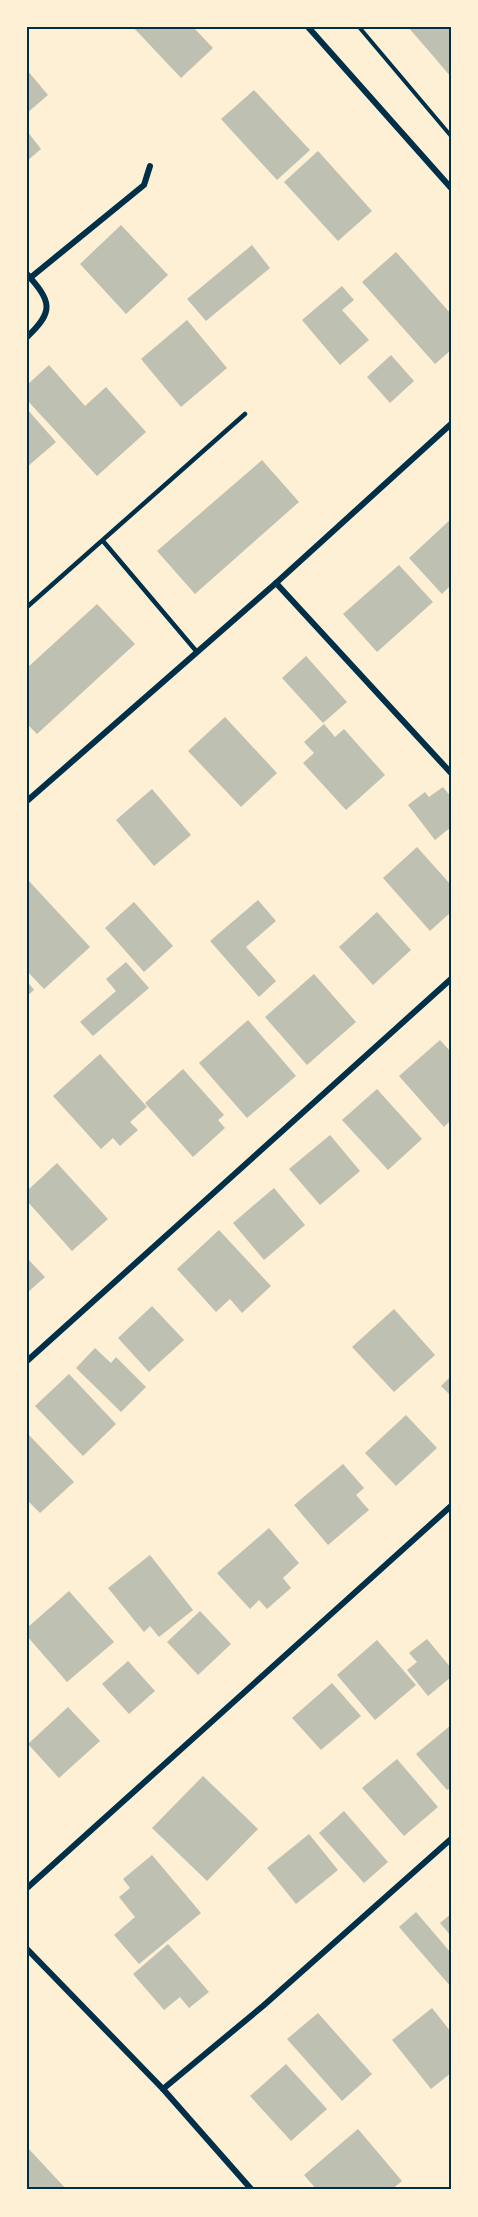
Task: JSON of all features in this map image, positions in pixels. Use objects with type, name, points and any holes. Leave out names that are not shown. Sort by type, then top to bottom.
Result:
[{"type":"street","points":[[308,27],[451,188]]},
{"type":"street","points":[[27,337],[47,314],[49,304],[29,276],[144,185],[150,166]]},
{"type":"street","points":[[27,801],[276,584],[451,424]]},
{"type":"street","points":[[276,584],[451,773]]},
{"type":"street","points":[[27,1361],[451,979]]},
{"type":"street","points":[[27,1888],[451,1506]]},
{"type":"street","points":[[163,2089],[263,2006],[451,1839]]},
{"type":"street","points":[[27,1949],[163,2089],[252,2190]]},
{"type":"lane","points":[[27,607],[245,414]]},
{"type":"lane","points":[[104,541],[196,652]]},
{"type":"path","points":[[359,27],[451,136]]},
{"type":"building","points":[[133,27],[193,27],[213,48],[181,78]]},
{"type":"building","points":[[408,27],[451,27],[451,77],[428,50]]},
{"type":"building","points":[[27,70],[48,95],[27,113]]},
{"type":"building","points":[[254,90],[310,150],[277,180],[221,119]]},
{"type":"building","points":[[27,131],[41,149],[27,161]]},
{"type":"building","points":[[318,151],[372,211],[338,241],[284,182]]},
{"type":"building","points":[[121,225],[168,275],[126,314],[80,264]]},
{"type":"building","points":[[252,245],[270,268],[206,321],[187,299]]},
{"type":"building","points":[[396,252],[451,314],[451,350],[435,364],[362,282]]},
{"type":"building","points":[[342,286],[354,300],[342,310],[369,340],[340,365],[302,320]]},
{"type":"building","points":[[187,320],[227,368],[181,407],[141,359]]},
{"type":"building","points":[[391,355],[414,381],[390,403],[367,377]]},
{"type":"building","points":[[49,365],[85,406],[106,387],[146,432],[97,476],[27,400],[27,385]]},
{"type":"building","points":[[27,409],[56,442],[27,467]]},
{"type":"building","points":[[262,460],[299,502],[195,594],[157,551]]},
{"type":"building","points":[[451,519],[451,585],[442,594],[409,558]]},
{"type":"building","points":[[399,565],[433,602],[377,652],[343,614]]},
{"type":"building","points":[[97,604],[135,644],[37,734],[27,724],[27,668]]},
{"type":"building","points":[[306,656],[347,702],[323,723],[282,678]]},
{"type":"building","points":[[225,717],[277,773],[241,807],[188,751]]},
{"type":"building","points":[[324,724],[335,737],[344,729],[385,775],[346,810],[303,763],[314,753],[304,742]]},
{"type":"building","points":[[443,787],[451,797],[451,827],[435,840],[408,805],[425,792],[429,797]]},
{"type":"building","points":[[152,789],[191,835],[154,866],[116,820]]},
{"type":"building","points":[[417,847],[451,885],[451,912],[430,931],[383,878]]},
{"type":"building","points":[[29,881],[90,947],[44,989],[27,971],[27,883]]},
{"type":"building","points":[[258,900],[276,921],[246,947],[276,981],[259,997],[210,941]]},
{"type":"building","points":[[134,902],[173,946],[144,972],[105,928]]},
{"type":"building","points":[[377,912],[411,950],[373,985],[339,947]]},
{"type":"building","points":[[126,962],[149,988],[93,1036],[80,1022],[116,991],[106,979]]},
{"type":"building","points":[[314,974],[356,1022],[307,1065],[265,1017]]},
{"type":"building","points":[[27,981],[34,990],[27,996]]},
{"type":"building","points":[[248,1020],[296,1076],[247,1118],[199,1063]]},
{"type":"building","points":[[440,1040],[451,1052],[451,1120],[444,1127],[399,1076]]},
{"type":"building","points":[[100,1054],[147,1107],[130,1122],[138,1130],[120,1146],[113,1138],[101,1149],[53,1096]]},
{"type":"building","points":[[183,1069],[224,1115],[218,1120],[225,1128],[193,1157],[145,1103]]},
{"type":"building","points":[[377,1089],[422,1139],[388,1170],[342,1120]]},
{"type":"building","points":[[330,1135],[360,1171],[320,1205],[289,1169]]},
{"type":"building","points":[[57,1163],[108,1219],[72,1251],[27,1201],[27,1191]]},
{"type":"building","points":[[274,1188],[305,1225],[264,1260],[233,1223]]},
{"type":"building","points":[[219,1230],[271,1286],[242,1313],[230,1299],[216,1312],[177,1269]]},
{"type":"building","points":[[27,1258],[45,1277],[27,1293]]},
{"type":"building","points":[[152,1306],[184,1340],[149,1372],[118,1338]]},
{"type":"building","points":[[394,1309],[435,1355],[394,1392],[352,1347]]},
{"type":"building","points":[[95,1348],[111,1363],[116,1357],[146,1387],[121,1412],[76,1368]]},
{"type":"building","points":[[69,1374],[116,1424],[83,1456],[35,1406]]},
{"type":"building","points":[[451,1376],[451,1396],[441,1386]]},
{"type":"building","points":[[406,1415],[437,1448],[396,1486],[365,1453]]},
{"type":"building","points":[[28,1434],[74,1482],[40,1513],[27,1500]]},
{"type":"building","points":[[343,1464],[364,1488],[356,1495],[369,1510],[328,1545],[294,1505]]},
{"type":"building","points":[[269,1528],[299,1563],[283,1578],[291,1588],[267,1609],[259,1600],[250,1609],[217,1573]]},
{"type":"building","points":[[150,1555],[193,1610],[159,1637],[150,1626],[144,1632],[108,1588]]},
{"type":"building","points":[[69,1591],[114,1642],[67,1682],[27,1636],[27,1628]]},
{"type":"building","points":[[200,1611],[231,1644],[198,1675],[167,1642]]},
{"type":"building","points":[[427,1639],[451,1668],[451,1677],[428,1696],[407,1670],[417,1662],[409,1653]]},
{"type":"building","points":[[377,1640],[416,1685],[375,1720],[337,1675]]},
{"type":"building","points":[[128,1661],[155,1691],[129,1714],[102,1684]]},
{"type":"building","points":[[332,1683],[361,1716],[321,1750],[292,1718]]},
{"type":"building","points":[[68,1707],[100,1741],[59,1778],[28,1744]]},
{"type":"building","points":[[451,1725],[451,1787],[447,1790],[416,1754]]},
{"type":"building","points":[[397,1759],[438,1807],[404,1836],[362,1788]]},
{"type":"building","points":[[203,1776],[258,1829],[207,1881],[152,1828]]},
{"type":"building","points":[[344,1811],[388,1862],[364,1883],[319,1833]]},
{"type":"building","points":[[309,1834],[338,1870],[296,1904],[267,1868]]},
{"type":"building","points":[[152,1855],[201,1913],[139,1964],[114,1935],[135,1917],[119,1897],[130,1888],[123,1879]]},
{"type":"building","points":[[416,1912],[451,1953],[451,1987],[399,1927]]},
{"type":"building","points":[[451,1914],[451,1936],[440,1923]]},
{"type":"building","points":[[168,1944],[209,1992],[189,2008],[180,1997],[164,2010],[133,1974]]},
{"type":"building","points":[[432,2008],[451,2032],[451,2073],[431,2089],[392,2040]]},
{"type":"building","points":[[318,2013],[372,2074],[342,2101],[287,2039]]},
{"type":"building","points":[[286,2064],[327,2109],[291,2141],[250,2096]]},
{"type":"building","points":[[358,2129],[402,2181],[391,2190],[317,2190],[304,2175]]},
{"type":"building","points":[[27,2147],[67,2190],[27,2190]]}]
